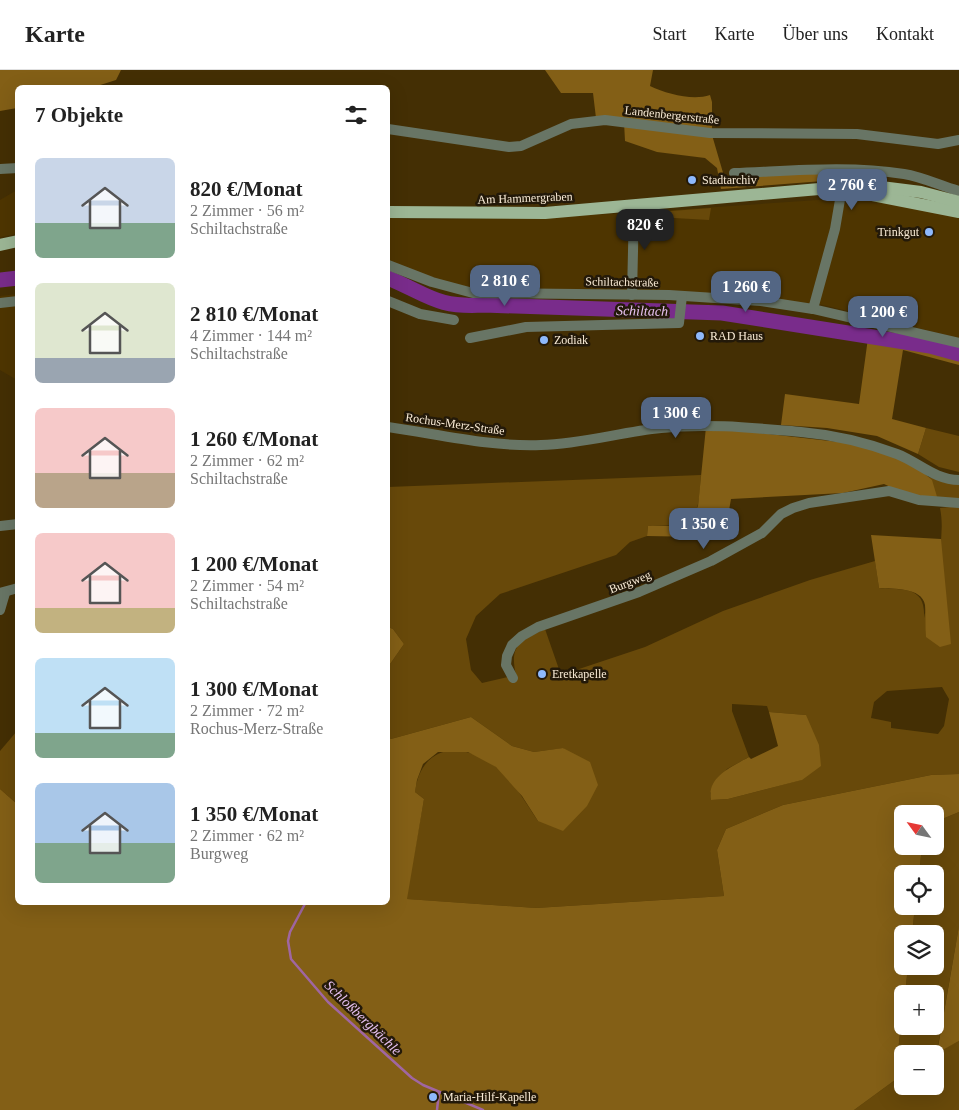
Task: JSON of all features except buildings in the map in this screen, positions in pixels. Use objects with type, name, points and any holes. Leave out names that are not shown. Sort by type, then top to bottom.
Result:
[{"type":"main road","name":"Am Hammergraben","points":[[390,212],[546,214],[864,185],[890,187],[959,202]]},
{"type":"main road","points":[[842,188],[866,195],[959,212]]},
{"type":"main road","points":[[0,245],[15,242]]},
{"type":"street","name":"Landenbergerstraße","points":[[390,129],[509,148],[521,146],[571,124],[605,120],[710,133],[857,134],[938,144],[959,140]]},
{"type":"street","points":[[0,169],[15,168]]},
{"type":"street","points":[[734,173],[848,169],[875,170],[906,174],[959,191]]},
{"type":"street","points":[[813,309],[835,229],[842,188]]},
{"type":"street","points":[[632,295],[634,207]]},
{"type":"street","name":"Schiltachstraße","points":[[390,266],[432,282],[473,293],[632,295],[681,300],[761,302],[813,309],[959,343]]},
{"type":"street","points":[[470,338],[526,327],[679,324],[681,300]]},
{"type":"street","points":[[0,303],[15,301]]},
{"type":"street","points":[[390,302],[420,314],[454,320]]},
{"type":"street","name":"Rochus-Merz-Straße","points":[[390,427],[473,441],[541,445],[660,428],[694,426],[721,426],[829,435],[848,438],[899,455],[936,475],[959,480]]},
{"type":"street","name":"Burgweg","points":[[513,678],[506,665],[507,656],[512,645],[522,636],[538,627],[639,592],[711,560],[762,533],[781,514],[793,508],[809,503],[889,491],[919,500],[959,503]]},
{"type":"street","points":[[0,526],[15,524]]},
{"type":"street","points":[[0,610],[2,593],[15,589]]},
{"type":"shaded area","points":[[0,70],[121,70],[116,80],[100,85],[15,85],[15,108],[0,111]]},
{"type":"shaded area","points":[[545,70],[653,70],[650,86],[680,96],[703,97],[710,95],[712,102],[712,135],[724,176],[848,172],[849,179],[721,189],[717,168],[705,158],[657,152],[625,141],[624,122],[596,118],[593,93],[561,93]]},
{"type":"shaded area","points":[[15,191],[15,234],[0,237],[0,200]]},
{"type":"shaded area","points":[[833,199],[868,200],[959,216],[959,338],[819,304],[657,291],[473,288],[443,283],[390,263],[390,217],[409,220],[614,214]]},
{"type":"shaded area","points":[[711,208],[709,220],[657,217],[658,212]]},
{"type":"shaded area","points":[[15,294],[15,379],[0,370],[0,296]]},
{"type":"shaded area","points":[[868,338],[959,357],[959,365],[903,350],[892,419],[926,428],[918,454],[877,436],[827,428],[781,425],[785,394],[859,404]]},
{"type":"shaded area","points":[[706,427],[865,445],[917,467],[932,480],[938,500],[912,497],[884,484],[843,493],[731,499],[728,516],[701,537],[647,536],[648,526],[678,525],[684,523],[694,514],[698,506]]},
{"type":"shaded area","points":[[926,428],[959,436],[959,472],[939,467],[918,454]]},
{"type":"shaded area","points":[[701,475],[696,513],[686,522],[648,526],[647,536],[630,542],[616,555],[500,594],[476,616],[466,639],[471,670],[482,683],[516,675],[514,657],[518,645],[545,629],[561,675],[645,647],[723,611],[810,580],[875,561],[879,588],[905,590],[917,595],[924,608],[924,618],[940,549],[942,521],[940,508],[959,506],[959,774],[931,775],[783,805],[726,829],[717,850],[724,896],[536,908],[406,899],[424,799],[415,792],[419,776],[425,764],[434,756],[445,752],[457,751],[482,758],[495,766],[508,778],[538,821],[564,748],[534,752],[512,746],[471,717],[390,738],[390,664],[404,644],[390,628],[390,487]],"holes":[[[942,687],[949,699],[944,726],[938,734],[891,728],[891,722],[871,718],[874,702],[887,691]],[[732,704],[767,706],[769,712],[806,715],[801,780],[728,799],[711,800],[710,793],[727,769],[749,757],[732,711]]]},
{"type":"shaded area","points":[[928,477],[959,482],[959,499],[938,500]]},
{"type":"shaded area","points":[[871,535],[941,539],[951,644],[940,647],[926,637],[925,605],[919,595],[906,590],[879,588]]},
{"type":"shaded area","points":[[390,628],[404,644],[390,664]]},
{"type":"shaded area","points":[[769,712],[806,715],[819,745],[821,766],[802,780],[728,799],[711,800],[713,785],[722,773],[749,757],[751,759],[778,746]]},
{"type":"shaded area","points":[[471,717],[512,746],[534,752],[563,748],[590,762],[598,785],[587,806],[563,831],[538,821],[522,796],[496,767],[468,752],[438,752],[423,764],[417,780],[415,792],[424,799],[407,899],[536,908],[724,896],[717,850],[726,829],[783,805],[931,775],[959,774],[959,812],[944,818],[944,805],[894,805],[894,855],[921,855],[920,865],[894,865],[894,915],[914,915],[913,925],[894,925],[894,975],[907,975],[906,985],[894,985],[894,1035],[900,1035],[899,1045],[894,1045],[894,1081],[854,1110],[0,1110],[0,789],[15,802],[15,905],[390,905],[390,738]]},
{"type":"shaded area","points":[[15,733],[15,802],[0,789],[0,751]]},
{"type":"shaded area","points":[[959,812],[959,926],[944,1012],[944,985],[906,985],[907,975],[944,975],[944,925],[913,925],[914,915],[944,915],[944,865],[920,865],[921,855],[944,855],[944,818]]},
{"type":"shaded area","points":[[959,926],[959,1041],[944,1049],[944,1045],[938,1045],[940,1035],[944,1035],[944,1013]]},
{"type":"shaded area","points":[[900,1035],[940,1035],[938,1045],[899,1045]]},
{"type":"shaded area","points":[[959,1041],[959,1110],[854,1110],[894,1081],[894,1095],[944,1095],[944,1048]]},
{"type":"waterway","name":"Schiltach","points":[[0,280],[15,278]]},
{"type":"waterway","name":"Schiltach","points":[[390,279],[433,299],[455,304],[722,313],[930,346],[959,354]]},
{"type":"waterway","name":"Schloßbergbächle","points":[[304,905],[290,932],[288,941],[291,959],[328,1002],[412,1078],[423,1085],[483,1110]]},
{"type":"waterway","points":[[437,1110],[439,1092]]},
{"type":"place","name":"Stadtarchiv","points":[[692,180]]},
{"type":"place","name":"Trinkgut","points":[[929,232]]},
{"type":"place","name":"RAD Haus","points":[[700,336]]},
{"type":"place","name":"Zodiak","points":[[544,340]]},
{"type":"place","name":"Eretkapelle","points":[[542,674]]},
{"type":"place","name":"Maria-Hilf-Kapelle","points":[[433,1097]]}]
